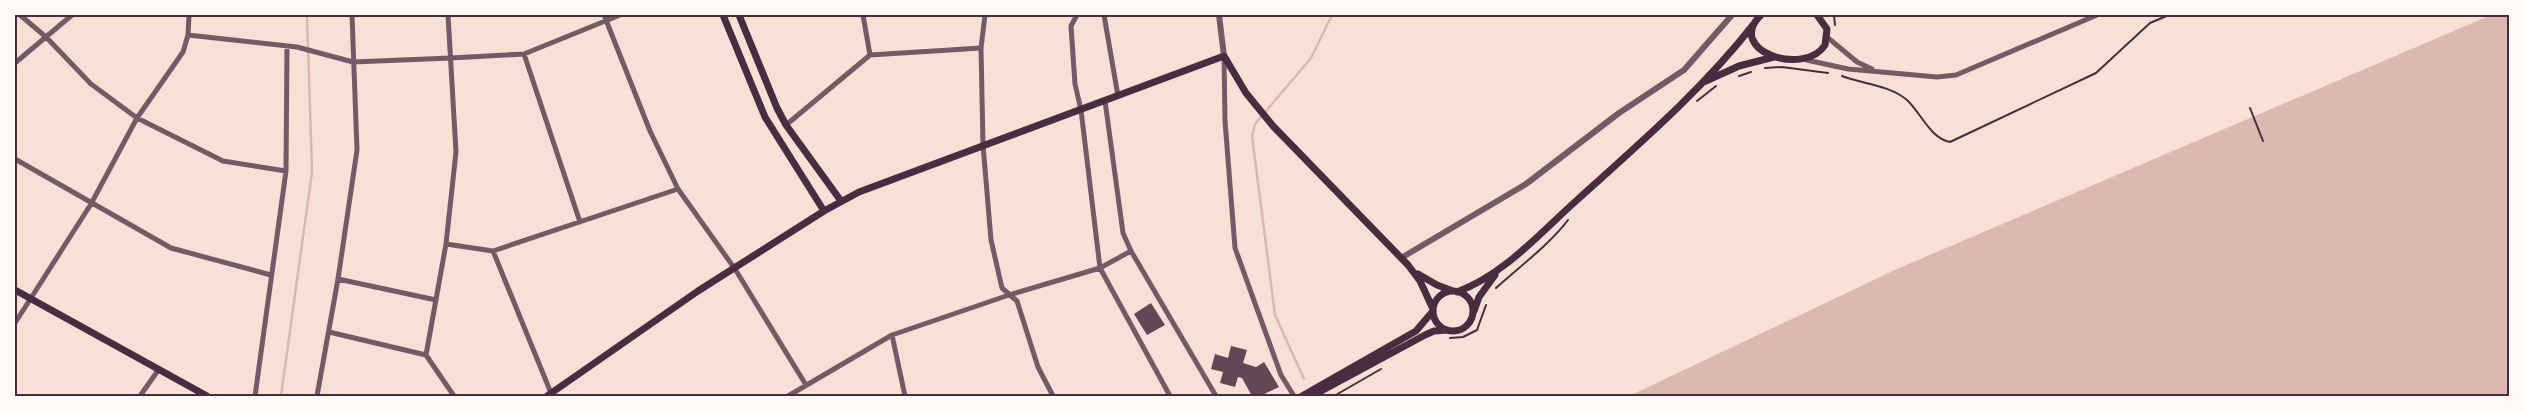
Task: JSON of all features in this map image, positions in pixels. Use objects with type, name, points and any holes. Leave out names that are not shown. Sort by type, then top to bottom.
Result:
[{"type":"main road","points":[[723,15],[765,117],[824,211]]},
{"type":"main road","points":[[739,15],[777,108],[786,125],[841,201]]},
{"type":"main road","points":[[1817,15],[1827,29]]},
{"type":"main road","points":[[1753,25],[1754,43],[1764,53],[1774,57],[1802,59],[1820,52],[1825,45],[1827,15]]},
{"type":"main road","points":[[1302,396],[1416,331],[1433,310],[1440,296],[1483,281],[1498,271],[1704,82],[1760,16]]},
{"type":"main road","points":[[549,394],[698,291],[841,201],[859,192],[1224,56],[1246,93],[1272,126],[1408,265],[1420,281],[1436,321],[1448,334]]},
{"type":"main road","points":[[1704,82],[1739,66],[1774,57]]},
{"type":"main road","points":[[1408,265],[1424,278],[1467,297],[1473,312]]},
{"type":"main road","points":[[1312,396],[1425,335],[1434,331],[1448,334],[1462,329],[1470,322],[1478,297],[1498,271]]},
{"type":"main road","points":[[15,290],[207,396]]},
{"type":"street","points":[[20,15],[46,37],[90,84],[137,118],[223,161],[286,170]]},
{"type":"street","points":[[15,63],[72,15]]},
{"type":"street","points":[[15,323],[91,204],[137,118],[183,52],[188,35],[189,15]]},
{"type":"street","points":[[317,396],[338,279],[357,150],[352,15]]},
{"type":"street","points":[[426,355],[446,244],[456,152],[448,15]]},
{"type":"street","points":[[188,35],[297,47],[353,62],[451,58],[524,54],[605,18],[620,15]]},
{"type":"street","points":[[863,15],[870,55]]},
{"type":"street","points":[[985,15],[981,48],[984,145],[991,240],[1002,288],[1016,301],[1038,367],[1053,396]]},
{"type":"street","points":[[1077,15],[1071,26],[1075,84],[1081,110],[1100,268],[1170,396]]},
{"type":"street","points":[[1104,15],[1118,96]]},
{"type":"street","points":[[1219,15],[1224,56],[1225,122],[1235,248],[1281,375],[1294,396]]},
{"type":"street","points":[[1402,258],[1526,184],[1619,113],[1677,75],[1696,58],[1732,15]]},
{"type":"street","points":[[1802,59],[1834,67],[1939,77],[1956,75],[2097,15]]},
{"type":"street","points":[[605,18],[650,131],[678,189],[735,269],[806,385]]},
{"type":"street","points":[[1827,37],[1856,62],[1877,71]]},
{"type":"street","points":[[255,396],[270,275],[286,170],[287,46]]},
{"type":"street","points":[[786,125],[870,55],[981,48]]},
{"type":"street","points":[[524,54],[580,222]]},
{"type":"street","points":[[1105,101],[1123,233],[1131,251],[1216,396]]},
{"type":"street","points":[[15,159],[171,248],[270,275]]},
{"type":"street","points":[[446,244],[493,251],[678,189]]},
{"type":"street","points":[[493,251],[549,394]]},
{"type":"street","points":[[788,396],[892,335],[1009,295],[1100,268],[1131,251]]},
{"type":"street","points":[[338,279],[436,300]]},
{"type":"street","points":[[329,332],[426,355],[454,396]]},
{"type":"street","points":[[892,335],[905,396]]},
{"type":"street","points":[[140,396],[159,369]]},
{"type":"path","points":[[1837,74],[1896,92],[1907,100],[1940,140],[1950,142],[2096,73],[2150,23],[2169,15]]},
{"type":"path","points":[[1764,68],[1782,67],[1832,73]]},
{"type":"path","points":[[1738,76],[1755,71]]},
{"type":"path","points":[[1695,103],[1722,83]]},
{"type":"path","points":[[2250,108],[2263,141]]},
{"type":"path","points":[[1494,290],[1539,248],[1549,242],[1571,216]]},
{"type":"path","points":[[1448,334],[1462,337],[1477,330],[1487,299]]},
{"type":"path","points":[[1334,396],[1382,368]]},
{"type":"shaded area","points":[[2491,15],[2509,15],[2509,396],[1629,396],[1897,269]]},
{"type":"building","points":[[1151,303],[1165,325],[1147,335],[1134,314]]},
{"type":"building","points":[[1231,346],[1247,350],[1243,363],[1256,367],[1264,362],[1279,387],[1260,396],[1252,396],[1242,378],[1238,377],[1235,387],[1220,383],[1223,372],[1211,369],[1215,354],[1228,358]]},
{"type":"waterway","points":[[281,396],[312,172],[307,15]]},
{"type":"waterway","points":[[1304,379],[1275,315],[1252,136],[1255,124],[1311,58],[1332,15]]}]
